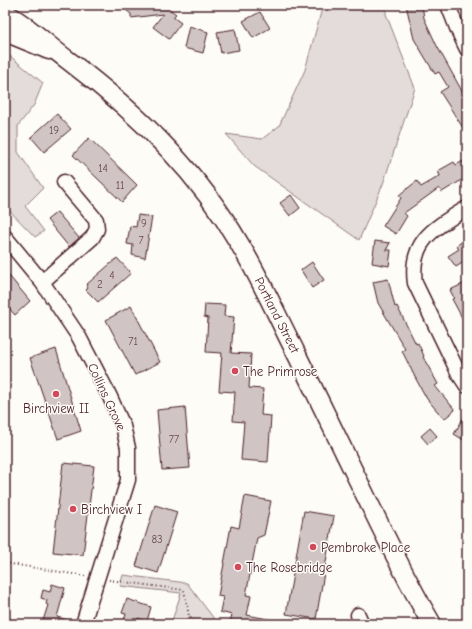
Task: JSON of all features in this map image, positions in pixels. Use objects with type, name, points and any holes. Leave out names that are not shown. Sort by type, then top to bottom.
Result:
[{"type":"main road","name":"Portland Street","points":[[5,13],[36,32],[58,53],[101,85],[148,128],[175,157],[213,204],[239,242],[272,305],[387,540],[432,624]]},
{"type":"main road","name":"Portland Street","points":[[5,32],[58,53]]},
{"type":"street","points":[[448,5],[456,28],[467,49]]},
{"type":"street","points":[[42,282],[92,238],[97,229],[96,220],[64,182]]},
{"type":"street","points":[[467,208],[438,226],[422,242],[415,257],[414,274],[415,283],[459,374],[467,386]]},
{"type":"street","name":"Collins Grove","points":[[5,237],[42,282],[79,337],[123,426],[128,448],[128,480],[83,624]]},
{"type":"path","points":[[5,563],[184,590],[189,616],[196,624]]},
{"type":"shaded area","points":[[323,5],[386,5],[386,14],[415,88],[383,184],[359,240],[254,166],[226,134],[262,139],[279,126],[305,70]]},
{"type":"shaded area","points":[[5,52],[43,83],[34,105],[18,126],[18,152],[43,188],[25,206],[44,231],[35,237],[5,206]]},
{"type":"shaded area","points":[[123,575],[187,583],[218,624],[171,624],[181,593],[120,586]]},
{"type":"building","points":[[124,5],[164,5],[176,14],[173,17],[181,23],[169,39],[153,27],[163,14],[131,18],[131,14],[126,10],[128,8]]},
{"type":"building","points":[[406,5],[422,5],[424,18],[437,46],[467,100],[467,134],[440,92],[448,87],[439,72],[435,74],[414,39]]},
{"type":"building","points":[[260,12],[270,28],[253,38],[243,21]]},
{"type":"building","points":[[189,26],[208,32],[203,53],[184,48]]},
{"type":"building","points":[[235,29],[239,50],[221,53],[217,32]]},
{"type":"building","points":[[57,114],[71,129],[44,152],[31,137]]},
{"type":"building","points":[[89,138],[137,185],[122,202],[73,155]]},
{"type":"building","points":[[467,159],[467,177],[442,192],[439,188],[404,213],[407,216],[396,234],[383,226],[401,198],[399,195],[417,181],[421,187],[440,176],[438,171],[454,162],[456,165]]},
{"type":"building","points":[[291,195],[300,208],[290,216],[280,203]]},
{"type":"building","points":[[57,212],[79,238],[69,247],[47,220]]},
{"type":"building","points":[[138,215],[152,217],[145,258],[132,255],[133,245],[127,244],[130,226],[136,227]]},
{"type":"building","points":[[467,238],[467,260],[456,267],[448,256],[459,249],[456,246]]},
{"type":"building","points":[[375,241],[390,243],[386,250],[391,250],[389,266],[372,263]]},
{"type":"building","points":[[117,258],[131,273],[98,302],[86,290],[88,288],[86,285]]},
{"type":"building","points":[[312,262],[324,280],[312,288],[301,270]]},
{"type":"building","points":[[5,271],[30,301],[15,315],[5,304]]},
{"type":"building","points":[[388,279],[395,307],[397,306],[416,344],[418,343],[424,356],[423,357],[438,384],[435,386],[455,410],[444,419],[427,399],[402,351],[405,349],[378,303],[373,282]]},
{"type":"building","points":[[467,282],[467,327],[452,299],[454,298],[450,290]]},
{"type":"building","name":"The Primrose","points":[[205,304],[225,305],[224,316],[234,317],[231,353],[251,354],[249,388],[263,389],[261,415],[271,416],[268,462],[241,460],[244,422],[233,421],[235,392],[219,391],[222,353],[206,352],[208,318],[204,317]]},
{"type":"building","points":[[131,306],[160,362],[135,375],[106,320]]},
{"type":"building","name":"Birchview II","points":[[56,349],[81,431],[58,439],[30,358]]},
{"type":"building","points":[[185,407],[190,468],[162,470],[157,410]]},
{"type":"building","points":[[467,412],[467,442],[454,434]]},
{"type":"building","points":[[430,428],[437,436],[428,444],[421,436]]},
{"type":"building","name":"Birchview I","points":[[63,463],[94,466],[83,555],[53,552]]},
{"type":"building","name":"The Rosebridge","points":[[245,496],[271,501],[264,535],[257,538],[246,595],[251,596],[247,615],[273,620],[272,624],[229,624],[232,615],[220,612],[223,597],[218,596],[231,526],[239,528]]},
{"type":"building","points":[[155,505],[177,512],[158,573],[136,566]]},
{"type":"building","name":"Pembroke Place","points":[[304,511],[334,516],[316,619],[286,614]]},
{"type":"building","points":[[52,584],[65,588],[57,617],[75,622],[74,624],[42,624],[48,605],[46,604],[47,600],[41,598],[43,590],[50,592]]},
{"type":"building","points":[[127,599],[151,607],[147,621],[138,618],[136,624],[123,624],[126,614],[122,613]]},
{"type":"place","name":"The Primrose","points":[[235,371]]},
{"type":"place","name":"Birchview II","points":[[56,394]]},
{"type":"place","name":"Birchview I","points":[[73,509]]},
{"type":"place","name":"Pembroke Place","points":[[313,547]]},
{"type":"place","name":"The Rosebridge","points":[[238,567]]}]
